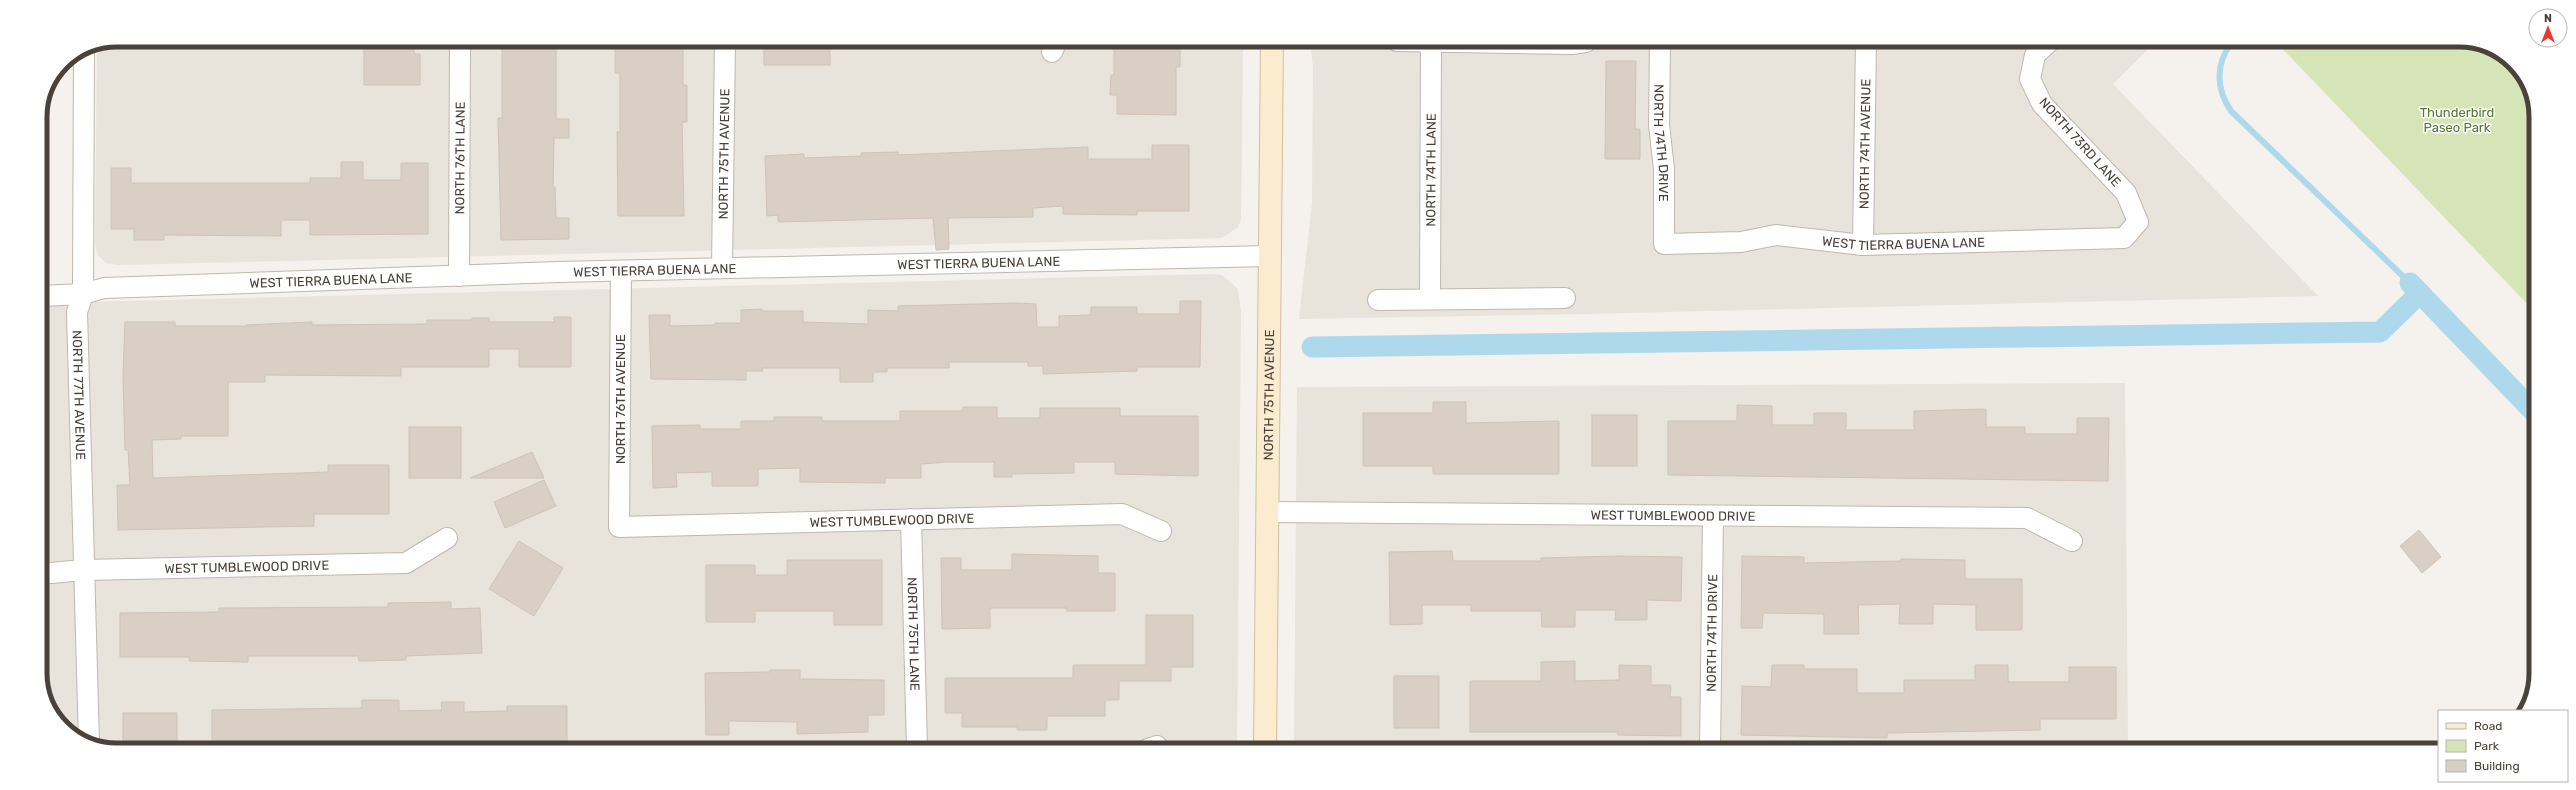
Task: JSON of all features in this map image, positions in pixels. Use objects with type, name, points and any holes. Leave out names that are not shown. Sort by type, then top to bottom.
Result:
[{"type":"main road","name":"NORTH 75TH AVENUE","points":[[1265,743],[1272,47]]},
{"type":"street","name":"NORTH 76TH LANE","points":[[459,276],[460,47]]},
{"type":"street","name":"NORTH 75TH AVENUE","points":[[722,268],[725,47]]},
{"type":"street","name":"NORTH 74TH LANE","points":[[1430,299],[1431,47]]},
{"type":"street","name":"NORTH 74TH DRIVE","points":[[1660,47],[1659,125],[1664,169],[1664,244]]},
{"type":"street","name":"NORTH 74TH AVENUE","points":[[1863,245],[1866,47]]},
{"type":"street","name":"NORTH 73RD LANE","points":[[2044,47],[2036,56],[2030,79],[2042,104],[2126,193],[2138,222]]},
{"type":"street","name":"NORTH 77TH AVENUE","points":[[84,56],[83,294],[77,312],[89,737]]},
{"type":"street","name":"WEST TIERRA BUENA LANE","points":[[1664,244],[1741,242],[1776,235],[1863,245],[2124,238],[2138,222]]},
{"type":"street","name":"WEST TIERRA BUENA LANE","points":[[47,296],[83,294],[104,288],[459,276],[722,268],[1270,256]]},
{"type":"street","name":"NORTH 76TH AVENUE","points":[[620,527],[621,271]]},
{"type":"street","points":[[1378,300],[1565,298]]},
{"type":"street","name":"WEST TUMBLEWOOD DRIVE","points":[[1267,512],[1713,517],[2027,518],[2072,541]]},
{"type":"street","name":"WEST TUMBLEWOOD DRIVE","points":[[620,527],[1122,514],[1162,532]]},
{"type":"street","name":"NORTH 74TH DRIVE","points":[[1710,743],[1713,517]]},
{"type":"street","name":"NORTH 75TH LANE","points":[[911,519],[918,743]]},
{"type":"street","name":"WEST TUMBLEWOOD DRIVE","points":[[47,573],[84,570],[406,564],[447,538]]},
{"type":"shaded area","points":[[1243,47],[1241,220],[1238,227],[1222,238],[118,265],[106,263],[98,255],[95,245],[97,50],[103,48]]},
{"type":"shaded area","points":[[1311,47],[2150,47],[2113,84],[2318,296],[1587,314],[1299,319],[1312,203],[1313,67]]},
{"type":"shaded area","points":[[1212,274],[1222,275],[1238,289],[1241,311],[1237,743],[117,743],[99,741],[90,738],[71,726],[64,719],[52,700],[47,678],[47,303]]},
{"type":"shaded area","points":[[2125,383],[2128,743],[1294,743],[1297,387]]},
{"type":"green space","name":"Thunderbird Paseo Park","points":[[2281,47],[2459,47],[2477,49],[2490,54],[2509,67],[2515,74],[2524,90],[2529,112],[2529,306]]},
{"type":"building","points":[[364,47],[414,47],[414,54],[420,54],[420,85],[364,85]]},
{"type":"building","points":[[502,47],[556,47],[556,119],[569,119],[569,138],[554,138],[553,187],[555,187],[556,218],[569,218],[569,239],[501,240],[498,118],[502,118]]},
{"type":"building","points":[[615,47],[683,47],[683,85],[687,85],[687,122],[682,122],[684,216],[618,216],[617,132],[620,132],[620,73],[615,73]]},
{"type":"building","points":[[764,47],[830,47],[830,65],[764,65]]},
{"type":"building","points":[[1114,47],[1180,47],[1180,67],[1176,67],[1176,115],[1117,114],[1117,95],[1110,95],[1111,75],[1114,75]]},
{"type":"building","points":[[1606,61],[1636,61],[1635,129],[1640,129],[1640,159],[1605,159]]},
{"type":"building","points":[[1152,145],[1189,145],[1189,211],[1137,211],[1137,215],[1063,214],[1063,206],[1033,208],[1033,217],[948,218],[949,249],[936,250],[933,218],[778,222],[778,215],[767,216],[765,156],[804,154],[804,158],[861,156],[861,153],[898,152],[898,155],[1088,147],[1088,159],[1152,159]]},
{"type":"building","points":[[341,162],[363,162],[363,180],[401,180],[401,163],[428,163],[428,234],[310,235],[310,220],[281,220],[281,236],[164,235],[164,240],[134,240],[134,229],[111,229],[111,168],[131,168],[131,183],[310,183],[310,178],[341,178]]},
{"type":"building","points":[[1180,301],[1201,301],[1200,367],[1137,367],[1137,371],[1043,374],[1043,366],[1028,366],[1028,362],[949,362],[949,368],[887,368],[887,372],[873,372],[873,382],[840,382],[840,368],[762,368],[763,371],[746,371],[746,380],[651,379],[649,315],[670,315],[670,326],[715,325],[715,323],[741,323],[741,310],[762,309],[762,311],[803,311],[803,322],[868,324],[868,310],[898,311],[898,306],[1016,303],[1036,304],[1037,327],[1059,327],[1059,316],[1091,315],[1091,307],[1137,307],[1137,314],[1180,314]]},
{"type":"building","points":[[554,317],[571,317],[571,367],[519,367],[519,349],[489,349],[489,367],[401,367],[401,376],[265,375],[265,382],[228,382],[228,436],[181,436],[181,439],[152,440],[153,478],[328,472],[328,465],[389,465],[389,514],[314,514],[314,526],[118,530],[117,485],[130,485],[128,450],[125,450],[123,376],[125,322],[175,322],[175,326],[246,326],[312,322],[312,325],[427,324],[427,320],[472,320],[472,318],[489,318],[489,322],[554,322]]},
{"type":"building","points":[[1433,402],[1466,402],[1466,423],[1559,421],[1559,474],[1433,474],[1433,466],[1363,466],[1363,413],[1433,413]]},
{"type":"building","points":[[1737,405],[1772,406],[1772,425],[1814,425],[1814,413],[1846,413],[1846,430],[1914,430],[1914,411],[1986,409],[1986,427],[2025,427],[2025,434],[2077,434],[2077,418],[2109,418],[2108,481],[1668,475],[1668,421],[1737,421]]},
{"type":"building","points":[[963,407],[997,407],[997,418],[1040,418],[1040,408],[1120,408],[1120,416],[1198,416],[1198,476],[1115,474],[1115,462],[1074,462],[1074,473],[1012,474],[1012,477],[994,477],[994,462],[947,462],[921,464],[921,478],[885,478],[885,483],[800,482],[800,468],[758,469],[758,486],[712,486],[712,472],[676,473],[677,487],[653,488],[652,426],[700,425],[700,429],[741,429],[741,421],[774,421],[774,417],[822,417],[822,421],[900,421],[900,411],[963,411]]},
{"type":"building","points":[[1592,415],[1637,415],[1637,466],[1592,466]]},
{"type":"building","points":[[409,427],[461,427],[461,478],[409,478]]},
{"type":"building","points":[[532,452],[544,478],[470,478]]},
{"type":"building","points":[[544,480],[556,506],[505,528],[494,502]]},
{"type":"building","points":[[2419,530],[2441,557],[2422,573],[2400,546]]},
{"type":"building","points":[[519,541],[563,568],[534,616],[489,589]]},
{"type":"building","points":[[1452,551],[1453,561],[1541,561],[1541,558],[1617,556],[1682,557],[1681,601],[1647,600],[1647,620],[1615,620],[1616,610],[1575,610],[1575,627],[1542,627],[1541,611],[1471,611],[1471,605],[1422,605],[1422,624],[1390,625],[1389,552]]},
{"type":"building","points":[[1012,554],[1098,556],[1098,573],[1115,573],[1115,611],[1067,611],[1067,608],[990,608],[990,628],[942,629],[941,558],[961,558],[961,570],[1012,570]]},
{"type":"building","points":[[1742,556],[1804,557],[1804,563],[1901,561],[1901,559],[1965,560],[1965,579],[2022,579],[2022,630],[1976,630],[1976,605],[1933,604],[1933,624],[1899,624],[1900,604],[1858,605],[1859,634],[1824,634],[1824,614],[1763,613],[1762,628],[1741,628]]},
{"type":"building","points":[[787,560],[882,560],[882,625],[834,625],[834,611],[755,611],[755,622],[706,622],[706,565],[755,565],[755,575],[787,575]]},
{"type":"building","points":[[451,602],[451,609],[480,608],[482,653],[406,656],[406,660],[359,661],[358,656],[248,656],[248,662],[189,661],[189,657],[120,657],[120,613],[219,612],[219,608],[388,607],[388,603]]},
{"type":"building","points":[[1146,615],[1193,615],[1193,667],[1171,667],[1171,681],[1119,681],[1119,700],[1105,700],[1105,716],[1047,716],[1047,730],[1017,730],[1017,727],[962,727],[962,713],[945,713],[945,678],[1073,678],[1073,665],[1146,665]]},
{"type":"building","points":[[1575,661],[1575,681],[1619,680],[1619,665],[1651,666],[1651,685],[1671,685],[1670,697],[1681,697],[1681,736],[1618,735],[1618,732],[1470,732],[1470,681],[1541,681],[1541,662]]},
{"type":"building","points":[[1772,665],[1804,665],[1804,669],[1857,669],[1857,693],[1904,693],[1904,680],[1975,680],[1975,665],[2008,665],[2008,682],[2069,682],[2069,667],[2116,667],[2116,719],[2040,719],[2040,730],[1887,733],[1887,738],[1741,735],[1742,686],[1771,687]]},
{"type":"building","points":[[770,670],[800,670],[800,679],[884,680],[884,715],[868,715],[868,732],[797,734],[797,722],[729,721],[729,735],[706,735],[705,673],[770,672]]},
{"type":"building","points":[[1394,676],[1439,676],[1439,728],[1394,728]]},
{"type":"building","points":[[362,700],[399,700],[399,711],[442,710],[441,702],[464,702],[464,712],[507,711],[507,706],[567,706],[567,743],[212,743],[212,710],[362,708]]},
{"type":"building","points":[[123,713],[177,713],[177,743],[123,743]]},
{"type":"waterway","points":[[2228,47],[2220,68],[2220,85],[2222,94],[2231,111],[2410,283]]},
{"type":"waterway","points":[[2410,283],[2529,407]]},
{"type":"waterway","points":[[1312,347],[2380,332],[2420,293]]}]
